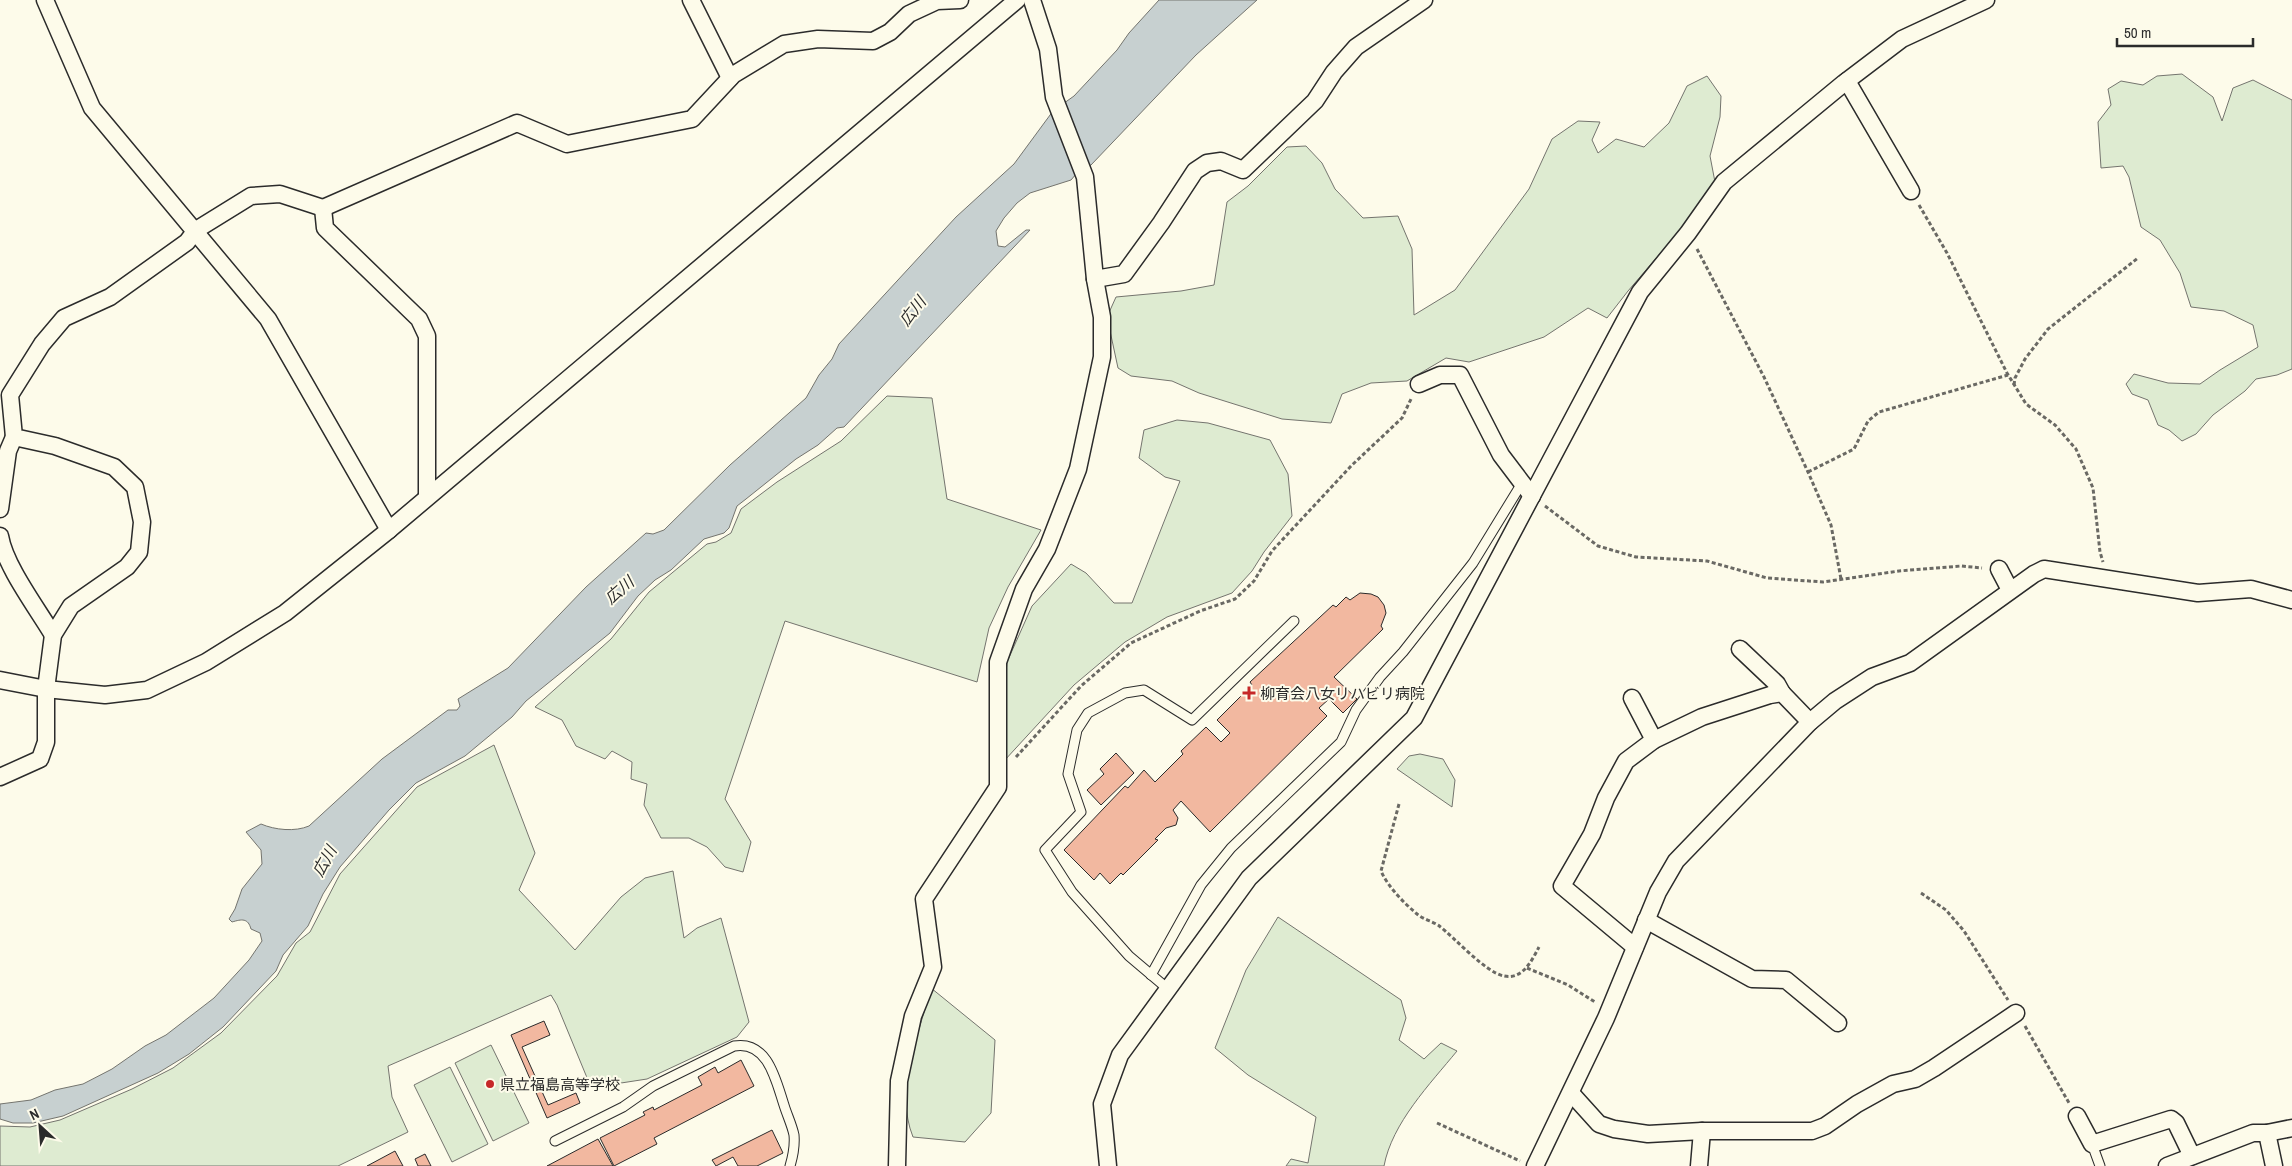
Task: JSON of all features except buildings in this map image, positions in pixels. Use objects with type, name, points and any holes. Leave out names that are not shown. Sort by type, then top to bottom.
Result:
[{"type":"street","points":[[45,0],[92,108],[268,318],[389,530]]},
{"type":"street","points":[[691,0],[730,78]]},
{"type":"street","points":[[0,509],[8,451],[14,437],[10,395],[42,344],[64,318],[110,297],[186,242],[196,230],[251,196],[280,194],[323,208],[517,123],[567,144],[692,119],[730,78],[784,44],[818,40],[873,41],[890,32],[908,14],[937,1],[960,0]]},
{"type":"street","points":[[0,680],[46,689],[105,695],[147,690],[206,662],[286,613],[389,530],[1017,0]]},
{"type":"street","points":[[897,1166],[898,1081],[913,1016],[933,967],[924,900],[998,787],[998,662],[1024,589],[1047,549],[1078,469],[1102,357],[1102,317],[1095,279],[1085,177],[1054,97],[1048,49],[1032,0]]},
{"type":"street","points":[[1095,279],[1124,274],[1161,223],[1195,171],[1207,162],[1221,162],[1243,170],[1315,102],[1334,72],[1356,47],[1424,0]]},
{"type":"street","points":[[1108,1166],[1102,1104],[1120,1055],[1249,878],[1414,718],[1640,292],[1688,234],[1724,182],[1847,81],[1902,40],[1986,0]]},
{"type":"street","points":[[1847,81],[1911,191]]},
{"type":"street","points":[[323,208],[324,228],[419,319],[427,336],[427,496]]},
{"type":"street","points":[[1419,384],[1440,375],[1460,375],[1501,455],[1532,496]]},
{"type":"street","points":[[0,777],[40,759],[46,742],[46,689],[53,635],[71,606],[127,567],[139,552],[142,522],[134,487],[114,467],[55,446],[14,437]]},
{"type":"street","points":[[0,536],[11,565],[53,635]]},
{"type":"street","points":[[1999,569],[2010,590]]},
{"type":"street","points":[[1531,1165],[1570,1093],[1609,1010],[1658,892],[1676,861],[1810,722],[1835,701],[1872,677],[1910,663],[2010,590],[2044,569],[2198,593],[2251,589],[2292,600]]},
{"type":"street","points":[[1740,649],[1777,684],[1782,693],[1810,722]]},
{"type":"street","points":[[1635,947],[1562,886],[1592,834],[1606,798],[1626,761],[1654,740],[1702,717],[1782,693]]},
{"type":"street","points":[[1632,698],[1654,740]]},
{"type":"street","points":[[1646,920],[1752,978],[1786,980],[1838,1023]]},
{"type":"street","points":[[1570,1093],[1599,1124],[1648,1134],[1702,1131],[1812,1131],[1826,1126],[1857,1104],[1892,1084],[1915,1078],[1934,1068],[2016,1013]]},
{"type":"street","points":[[2077,1116],[2092,1144],[2171,1120],[2176,1123],[2192,1156]]},
{"type":"street","points":[[2168,1166],[2253,1134],[2292,1128]]},
{"type":"street","points":[[1700,1166],[1702,1131]]},
{"type":"street","points":[[2268,1133],[2274,1166]]},
{"type":"lane","points":[[1151,975],[1201,885],[1231,848],[1341,742],[1356,710],[1380,676],[1403,652],[1474,563],[1522,483]]},
{"type":"lane","points":[[1168,989],[1129,956],[1072,892],[1045,850],[1082,812],[1068,774],[1077,730],[1088,712],[1125,693],[1144,690],[1192,720],[1294,621]]},
{"type":"lane","points":[[555,1141],[623,1107],[653,1086],[734,1046],[743,1044],[757,1050],[774,1072],[794,1135],[794,1154],[790,1166]]},
{"type":"lane","points":[[2092,1144],[2100,1166]]},
{"type":"path","points":[[1911,191],[1946,253],[2008,375],[2026,404],[2055,425],[2076,449],[2093,488],[2100,552],[2104,564],[2096,563]]},
{"type":"path","points":[[1688,234],[1764,377],[1808,472],[1831,525],[1842,579]]},
{"type":"path","points":[[2014,385],[2026,359],[2048,329],[2138,258]]},
{"type":"path","points":[[1808,472],[1854,449],[1868,421],[1879,412],[2008,375]]},
{"type":"path","points":[[998,775],[1081,686],[1131,643],[1200,611],[1235,598],[1254,581],[1272,551],[1351,466],[1402,418],[1419,384]]},
{"type":"path","points":[[1532,496],[1598,546],[1636,557],[1707,561],[1767,578],[1823,582],[1899,571],[1961,566],[1999,569]]},
{"type":"path","points":[[1398,804],[1381,871],[1384,879],[1419,916],[1437,924],[1493,972],[1505,976],[1518,974],[1526,968],[1539,947]]},
{"type":"path","points":[[1526,968],[1568,985],[1609,1010]]},
{"type":"path","points":[[1437,1123],[1474,1142],[1531,1165]]},
{"type":"green space","points":[[2182,74],[2213,97],[2222,121],[2233,88],[2253,80],[2292,100],[2292,369],[2277,375],[2256,379],[2245,391],[2213,415],[2196,434],[2182,441],[2169,430],[2158,425],[2148,400],[2132,394],[2126,384],[2134,374],[2168,383],[2200,384],[2258,347],[2253,325],[2224,311],[2191,307],[2180,273],[2160,240],[2141,227],[2129,177],[2123,166],[2101,168],[2098,122],[2111,105],[2108,89],[2121,81],[2143,85],[2157,76]]},
{"type":"green space","points":[[1707,76],[1721,96],[1720,117],[1710,156],[1715,182],[1682,228],[1607,318],[1588,308],[1544,337],[1469,362],[1446,358],[1407,381],[1371,383],[1342,394],[1331,423],[1282,419],[1199,393],[1172,381],[1131,376],[1118,368],[1107,317],[1116,297],[1181,291],[1214,285],[1227,202],[1248,186],[1287,147],[1306,146],[1322,163],[1335,189],[1363,218],[1398,216],[1412,249],[1414,315],[1455,290],[1529,189],[1552,139],[1578,121],[1600,122],[1592,140],[1598,153],[1616,139],[1644,147],[1669,123],[1687,86]]},
{"type":"green space","points":[[887,396],[932,398],[947,499],[1041,530],[1008,587],[989,628],[977,682],[785,621],[725,799],[751,842],[743,872],[725,867],[707,847],[689,838],[661,838],[644,805],[647,784],[631,779],[632,762],[612,751],[605,759],[576,746],[562,720],[535,707],[611,639],[649,592],[707,544],[716,542],[731,533],[741,509],[777,482],[841,441]]},
{"type":"green space","points":[[1177,420],[1208,423],[1270,440],[1288,474],[1292,516],[1252,571],[1232,593],[1167,617],[1125,642],[1074,685],[1004,761],[1002,717],[1007,662],[1032,606],[1071,564],[1086,573],[1114,603],[1132,603],[1180,481],[1165,477],[1139,458],[1144,430]]},
{"type":"green space","points":[[494,745],[535,853],[519,890],[575,950],[621,897],[645,878],[673,871],[684,938],[697,928],[721,918],[749,1022],[737,1037],[647,1079],[595,1087],[590,1085],[557,1005],[551,995],[388,1066],[392,1097],[408,1132],[338,1166],[0,1166],[0,1126],[30,1127],[60,1120],[132,1089],[173,1068],[221,1033],[277,976],[296,943],[310,932],[340,874],[417,787]]},
{"type":"green space","points":[[1420,754],[1443,759],[1455,780],[1452,807],[1397,769],[1409,756]]},
{"type":"green space","points":[[1278,917],[1401,1000],[1406,1018],[1399,1040],[1424,1059],[1441,1043],[1457,1051],[1403,1119],[1388,1150],[1384,1166],[1286,1166],[1291,1159],[1308,1163],[1316,1117],[1248,1075],[1215,1048],[1246,970]]},
{"type":"green space","points":[[931,988],[995,1040],[991,1113],[965,1142],[913,1137],[908,1119],[906,1100],[910,1062]]},
{"type":"green space","points":[[491,1045],[529,1123],[493,1141],[455,1063]]},
{"type":"green space","points":[[450,1067],[488,1144],[452,1162],[414,1085]]},
{"type":"water","name":"広川","points":[[1159,0],[1257,0],[1196,55],[1091,165],[1077,173],[1071,180],[1030,193],[1017,203],[996,231],[998,246],[1005,247],[1026,230],[1030,230],[844,427],[837,428],[818,445],[796,459],[737,506],[729,528],[724,533],[704,539],[671,570],[655,580],[638,596],[610,633],[526,701],[512,717],[465,756],[416,783],[389,810],[340,867],[323,894],[308,926],[283,955],[276,971],[223,1027],[189,1054],[158,1073],[63,1116],[33,1123],[13,1123],[0,1119],[0,1104],[31,1100],[55,1090],[83,1084],[112,1069],[145,1046],[166,1035],[214,998],[249,960],[262,941],[260,933],[251,929],[246,921],[232,922],[229,919],[235,909],[242,889],[262,864],[261,850],[246,832],[261,824],[285,830],[309,826],[382,759],[448,710],[457,710],[460,706],[458,699],[508,668],[586,587],[646,533],[653,534],[664,530],[730,465],[806,398],[819,375],[832,359],[839,344],[956,217],[1014,164],[1053,111],[1074,96],[1117,50],[1129,33]]},
{"type":"place","name":"柳育会八女リハビリ病院","points":[[1249,693]]},
{"type":"place","name":"県立福島高等学校","points":[[490,1084]]}]
